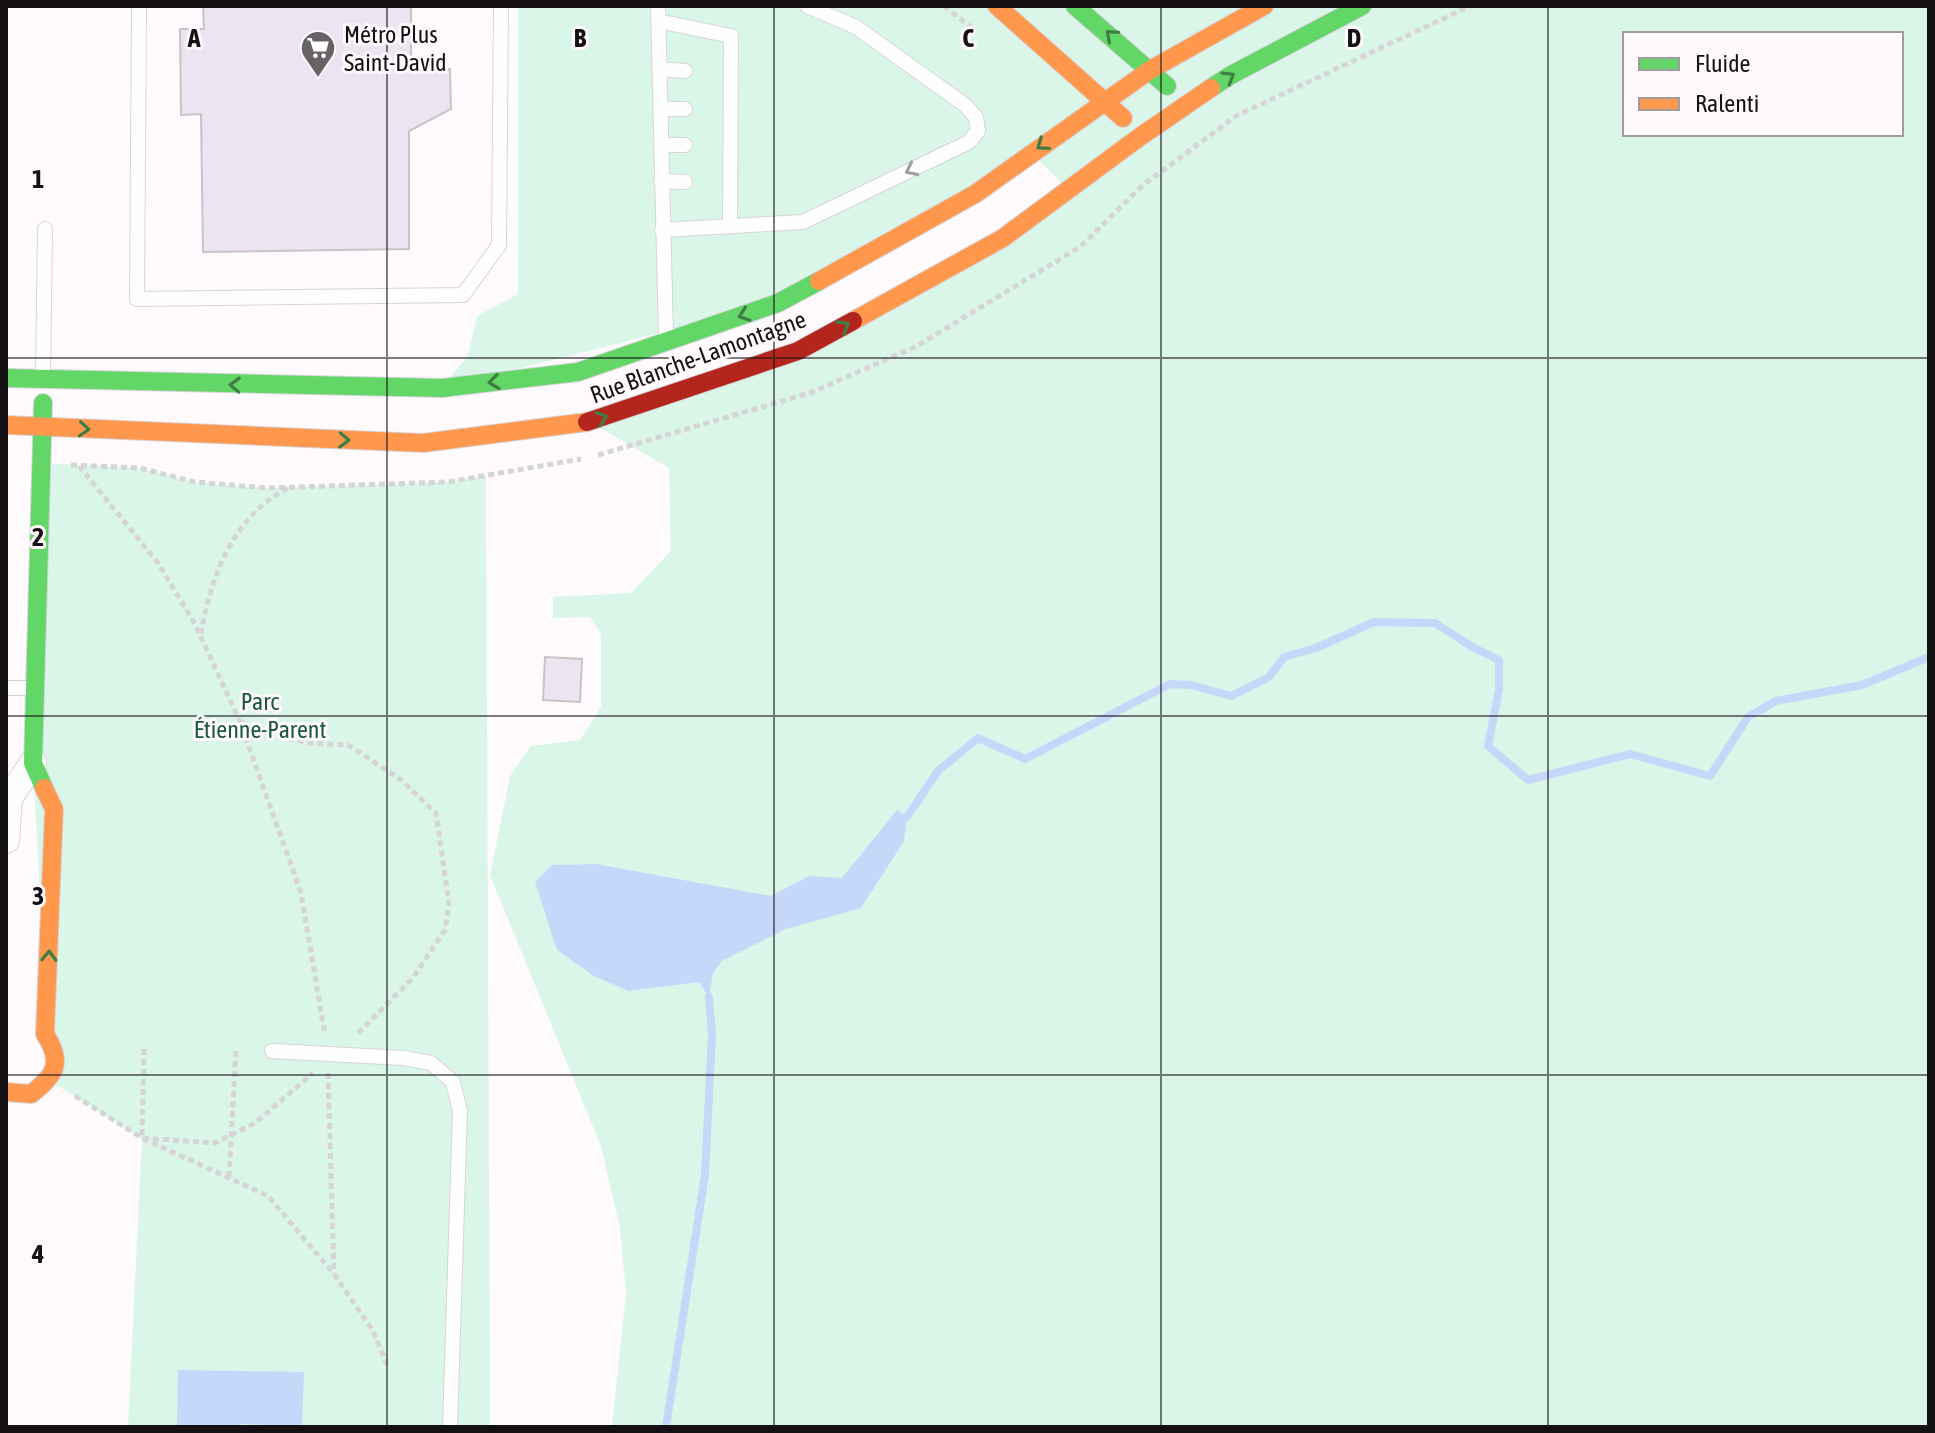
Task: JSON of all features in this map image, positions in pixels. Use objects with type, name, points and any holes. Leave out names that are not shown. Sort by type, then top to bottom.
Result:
[{"type":"street","points":[[997,6],[1106,100],[1141,136]]},
{"type":"street","points":[[1075,6],[1186,105]]},
{"type":"street","name":"Rue Blanche-Lamontagne","points":[[6,378],[442,388],[578,372],[778,303],[975,194],[1150,70],[1264,6]]},
{"type":"street","name":"Rue Blanche-Lamontagne","points":[[6,425],[135,433],[423,443],[590,422],[798,351],[1003,238],[1141,136],[1231,75],[1362,6]]},
{"type":"street","points":[[6,1092],[31,1094],[50,1081],[57,1061],[55,1047],[45,1034],[54,809],[33,763],[43,379]]},
{"type":"street","points":[[6,840],[9,798],[33,763]]},
{"type":"lane","points":[[139,6],[137,299],[463,295],[499,245],[501,6]]},
{"type":"lane","points":[[662,230],[803,222],[969,142],[978,131],[976,117],[965,105],[856,27],[807,6]]},
{"type":"lane","points":[[666,342],[658,13],[731,36],[724,75],[724,183],[730,225]]},
{"type":"lane","points":[[659,69],[685,71]]},
{"type":"lane","points":[[660,109],[685,109]]},
{"type":"lane","points":[[661,145],[685,145]]},
{"type":"lane","points":[[661,181],[685,182]]},
{"type":"lane","points":[[43,379],[45,229]]},
{"type":"lane","points":[[6,688],[34,688]]},
{"type":"lane","points":[[272,1051],[404,1058],[431,1063],[453,1082],[460,1111],[450,1427]]},
{"type":"path","points":[[1142,186],[1236,116],[1470,6]]},
{"type":"path","points":[[78,465],[158,563],[201,636],[240,722],[301,893],[329,1056],[334,1274]]},
{"type":"path","points":[[201,636],[217,568],[236,534],[268,498],[289,487]]},
{"type":"path","points":[[142,1138],[215,1143],[255,1123],[412,979],[445,930],[449,904],[436,813],[400,779],[348,745],[293,740],[240,722]]},
{"type":"path","points":[[142,1138],[144,1049]]},
{"type":"path","points":[[229,1177],[236,1050]]},
{"type":"path","points":[[50,1081],[142,1138],[268,1196],[334,1274],[373,1331],[389,1369]]},
{"type":"green space","points":[[518,6],[1929,6],[1929,1427],[612,1427],[626,1294],[620,1228],[601,1146],[490,875],[510,776],[531,746],[580,740],[601,707],[601,634],[590,617],[553,618],[553,597],[631,593],[671,551],[669,468],[590,422],[798,351],[1068,190],[1032,153],[778,303],[442,388],[468,355],[477,316],[518,294]]},
{"type":"green space","name":"Parc Étienne-Parent","points":[[41,463],[140,468],[195,482],[267,488],[448,482],[486,475],[490,1427],[128,1427],[142,1139],[50,1081],[33,763]]},
{"type":"water","points":[[897,810],[907,817],[904,841],[861,908],[786,929],[722,961],[713,973],[709,997],[699,982],[628,991],[594,976],[557,950],[535,882],[552,865],[596,864],[771,896],[809,876],[842,878]]},
{"type":"water","points":[[178,1370],[304,1372],[302,1426],[239,1424],[238,1427],[177,1427]]},
{"type":"building","points":[[203,6],[411,6],[411,70],[450,69],[451,109],[409,131],[409,249],[203,252],[201,114],[181,115],[180,29],[204,29]]},
{"type":"building","points":[[545,657],[582,659],[580,702],[543,700]]},
{"type":"waterway","points":[[907,817],[938,771],[978,738],[1025,759],[1170,684],[1191,685],[1231,696],[1269,677],[1284,657],[1316,648],[1374,622],[1435,623],[1499,660],[1499,690],[1488,746],[1528,780],[1630,754],[1710,776],[1748,717],[1776,701],[1862,685],[1929,657]]},
{"type":"waterway","points":[[666,1427],[705,1175],[712,1035],[709,997]]},
{"type":"traffic: fast","points":[[1075,6],[1167,86]]},
{"type":"traffic: fast","points":[[1211,88],[1362,6]]},
{"type":"traffic: fast","points":[[6,378],[442,388],[578,372],[778,303],[819,281]]},
{"type":"traffic: fast","points":[[43,403],[33,763],[44,788]]},
{"type":"traffic: slow","points":[[997,6],[1123,118]]},
{"type":"traffic: slow","points":[[819,281],[975,194],[1150,70],[1264,6]]},
{"type":"traffic: slow","points":[[853,321],[1003,238],[1211,88]]},
{"type":"traffic: slow","points":[[6,425],[423,443],[587,422]]},
{"type":"traffic: slow","points":[[6,1092],[31,1094],[51,1074],[55,1060],[45,1034],[54,809],[44,788]]},
{"type":"traffic: jam","points":[[587,422],[798,351],[853,321]]},
{"type":"place","name":"Métro Plus Saint-David","points":[[318,79]]}]
